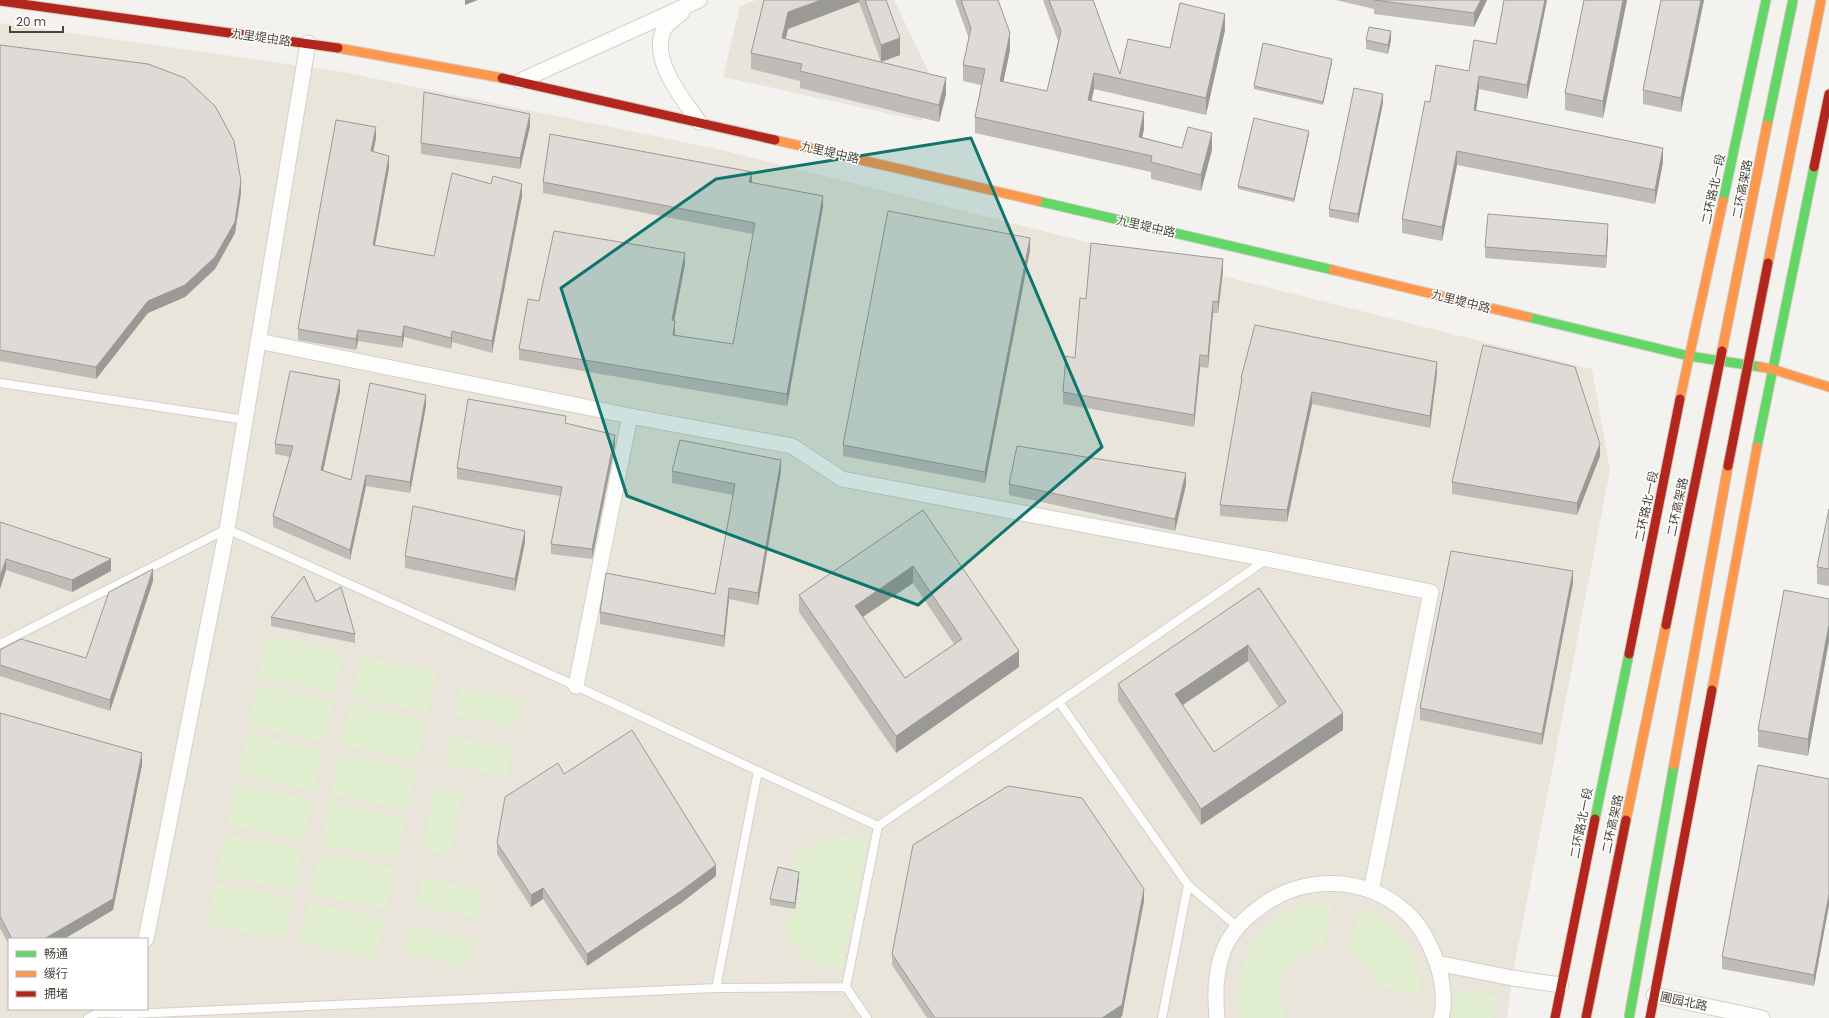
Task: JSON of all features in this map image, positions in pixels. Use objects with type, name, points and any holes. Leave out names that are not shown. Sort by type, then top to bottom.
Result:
[{"type":"main road","name":"二环路北一段","points":[[1555,1018],[1688,356],[1766,0]]},
{"type":"main road","name":"二环高架路","points":[[1586,1018],[1793,0]]},
{"type":"main road","points":[[1629,1018],[1740,401],[1821,0]]},
{"type":"main road","name":"九里堤中路","points":[[0,1],[308,43],[520,81],[1383,282],[1688,356],[1772,369],[1829,387]]},
{"type":"main road","points":[[1650,1018],[1772,369],[1829,94]]},
{"type":"street","points":[[520,81],[694,2]]},
{"type":"street","points":[[694,2],[664,29],[660,50],[670,81],[699,122]]},
{"type":"street","points":[[146,938],[227,529],[308,43]]},
{"type":"street","points":[[258,341],[630,416],[792,446],[842,479],[1267,559],[1431,592],[1371,891]]},
{"type":"street","points":[[576,686],[630,416]]},
{"type":"street","points":[[1216,1018],[1215,983],[1225,949],[1245,919],[1273,897],[1306,884],[1342,883],[1377,893],[1407,913],[1429,941],[1441,974],[1441,1018]]},
{"type":"street","points":[[1437,963],[1512,978],[1561,985]]},
{"type":"street","name":"圃园北路","points":[[1654,995],[1762,1018]]},
{"type":"lane","points":[[0,383],[246,420]]},
{"type":"lane","points":[[0,644],[227,529],[576,686],[878,826]]},
{"type":"lane","points":[[867,1018],[846,987],[878,826],[1267,559]]},
{"type":"lane","points":[[1059,702],[1188,885],[1239,928]]},
{"type":"lane","points":[[716,988],[758,771]]},
{"type":"lane","points":[[1162,1018],[1188,885]]},
{"type":"lane","points":[[88,1018],[98,1013],[131,1014],[716,988],[846,987]]},
{"type":"highlighted area","points":[[971,138],[1102,447],[918,605],[627,496],[561,288],[716,179]]},
{"type":"shaded area","points":[[756,0],[894,0],[933,81],[922,121],[723,77],[740,6]]},
{"type":"shaded area","points":[[0,23],[343,72],[713,148],[1592,369],[1610,470],[1512,978],[1507,1018],[0,1018]]},
{"type":"green space","points":[[267,636],[343,652],[335,693],[258,678]]},
{"type":"green space","points":[[360,656],[436,672],[427,713],[351,697]]},
{"type":"green space","points":[[257,685],[333,701],[325,742],[248,726]]},
{"type":"green space","points":[[460,688],[522,700],[516,728],[455,715]]},
{"type":"green space","points":[[350,704],[426,720],[418,761],[341,745]]},
{"type":"green space","points":[[247,734],[323,750],[314,791],[238,775]]},
{"type":"green space","points":[[451,736],[512,749],[507,776],[445,764]]},
{"type":"green space","points":[[340,753],[416,769],[408,810],[331,794]]},
{"type":"green space","points":[[236,784],[313,800],[304,841],[228,825]]},
{"type":"green space","points":[[435,787],[463,793],[450,855],[423,849]]},
{"type":"green space","points":[[329,803],[405,819],[397,860],[321,844]]},
{"type":"green space","points":[[226,834],[302,850],[294,891],[217,875]]},
{"type":"green space","points":[[847,836],[868,841],[842,970],[813,962],[793,945],[781,927],[794,912],[800,896],[799,879],[792,861],[804,849],[816,842],[830,838]]},
{"type":"green space","points":[[319,853],[395,869],[387,910],[310,894]]},
{"type":"green space","points":[[422,878],[484,890],[478,918],[416,905]]},
{"type":"green space","points":[[215,883],[292,899],[284,940],[207,924]]},
{"type":"green space","points":[[308,903],[385,918],[376,960],[300,943]]},
{"type":"green space","points":[[1311,903],[1333,904],[1324,945],[1301,956],[1292,963],[1286,971],[1282,981],[1281,992],[1285,1018],[1240,1018],[1238,1005],[1238,984],[1244,961],[1256,940],[1283,915],[1289,911]]},
{"type":"green space","points":[[1359,908],[1385,922],[1405,941],[1417,965],[1421,995],[1377,986],[1367,966],[1360,958],[1350,951]]},
{"type":"green space","points":[[411,926],[473,939],[468,967],[406,954]]},
{"type":"green space","points":[[1457,990],[1497,997],[1493,1018],[1452,1018]]},
{"type":"building","points":[[764,0],[821,0],[788,12],[782,38],[946,78],[939,105],[800,71],[802,64],[751,53]]},
{"type":"building","points":[[865,0],[886,0],[900,38],[881,45]]},
{"type":"building","points":[[961,0],[998,0],[1010,33],[1000,81],[1047,91],[1061,31],[1049,0],[1093,0],[1120,74],[1128,39],[1170,48],[1180,3],[1225,14],[1206,98],[1094,73],[1088,100],[1144,112],[1139,137],[1182,148],[1188,127],[1212,133],[1201,175],[1151,162],[1152,156],[975,117],[985,69],[963,65],[971,28]]},
{"type":"building","points":[[1374,0],[1481,0],[1474,13]]},
{"type":"building","points":[[1504,0],[1545,0],[1527,85],[1479,76],[1474,110],[1663,148],[1655,190],[1457,151],[1442,227],[1402,219],[1425,101],[1430,102],[1436,65],[1469,71],[1474,40],[1496,44]]},
{"type":"building","points":[[1584,0],[1623,0],[1603,101],[1565,93]]},
{"type":"building","points":[[1661,0],[1701,0],[1681,98],[1643,90]]},
{"type":"building","points":[[1369,27],[1391,31],[1388,45],[1366,40]]},
{"type":"building","points":[[1263,43],[1332,59],[1323,102],[1254,86]]},
{"type":"building","points":[[0,45],[148,64],[185,78],[215,106],[234,141],[241,181],[235,222],[215,257],[185,285],[148,301],[96,367],[0,350]]},
{"type":"building","points":[[1354,88],[1383,94],[1358,214],[1329,209]]},
{"type":"building","points":[[424,92],[530,114],[520,158],[421,143]]},
{"type":"building","points":[[1254,118],[1309,131],[1294,199],[1238,186]]},
{"type":"building","points":[[336,120],[376,127],[371,151],[389,156],[373,245],[434,256],[452,173],[491,184],[493,176],[522,184],[492,341],[452,331],[451,338],[404,326],[402,337],[358,330],[356,339],[298,329]]},
{"type":"building","points":[[550,134],[752,172],[749,182],[823,196],[787,394],[519,349],[528,299],[539,301],[554,231],[685,253],[672,320],[675,321],[673,335],[733,344],[755,223],[543,182]]},
{"type":"building","points":[[888,211],[1030,238],[985,472],[843,445]]},
{"type":"building","points":[[1488,214],[1608,224],[1606,256],[1485,247]]},
{"type":"building","points":[[1091,243],[1223,259],[1218,302],[1213,301],[1208,356],[1200,355],[1194,415],[1063,392],[1066,356],[1075,358],[1080,298],[1086,299]]},
{"type":"building","points":[[1255,325],[1437,362],[1430,416],[1312,392],[1287,510],[1220,505],[1241,378]]},
{"type":"building","points":[[1483,345],[1575,367],[1600,444],[1577,503],[1452,482]]},
{"type":"building","points":[[290,371],[340,380],[321,470],[351,480],[370,383],[426,395],[410,482],[366,475],[350,550],[273,516],[293,446],[275,444]]},
{"type":"building","points":[[468,399],[566,416],[565,423],[615,435],[592,549],[551,544],[562,487],[457,468]]},
{"type":"building","points":[[680,440],[781,460],[758,593],[729,588],[724,636],[600,612],[606,573],[715,594],[735,484],[672,471]]},
{"type":"building","points":[[1017,446],[1186,473],[1175,519],[1009,484]]},
{"type":"building","points":[[413,506],[525,531],[515,579],[405,556]]},
{"type":"building","points":[[1829,509],[1829,569],[1817,567]]},
{"type":"building","points":[[923,510],[1019,651],[896,736],[799,595]],"holes":[[[913,566],[962,639],[905,678],[855,606]]]},
{"type":"building","points":[[0,522],[111,559],[72,580],[6,559],[0,577]]},
{"type":"building","points":[[1451,551],[1573,571],[1542,734],[1420,708]]},
{"type":"building","points":[[153,569],[110,700],[0,665],[0,650],[21,639],[86,658],[109,592]]},
{"type":"building","points":[[304,576],[316,602],[341,587],[355,634],[271,617]]},
{"type":"building","points":[[1259,588],[1343,713],[1201,809],[1118,684]],"holes":[[[1248,645],[1286,702],[1214,752],[1175,694]]]},
{"type":"building","points":[[1784,590],[1829,599],[1829,624],[1808,739],[1758,730]]},
{"type":"building","points":[[0,713],[142,753],[113,899],[46,938],[11,938],[0,916]]},
{"type":"building","points":[[632,730],[716,865],[681,891],[587,954],[543,888],[531,895],[497,843],[505,797],[558,763],[564,774]]},
{"type":"building","points":[[1758,765],[1829,779],[1829,894],[1814,975],[1722,957]]},
{"type":"building","points":[[1008,786],[1082,798],[1144,889],[1122,1005],[1102,1018],[935,1018],[892,954],[913,845]]},
{"type":"building","points":[[778,867],[799,872],[795,903],[770,899]]},
{"type":"traffic: fast","points":[[1723,201],[1766,0]]},
{"type":"traffic: fast","points":[[1767,125],[1793,0]]},
{"type":"traffic: fast","points":[[1757,447],[1814,167]]},
{"type":"traffic: fast","points":[[1038,201],[1333,270]]},
{"type":"traffic: fast","points":[[1528,317],[1689,356],[1761,367]]},
{"type":"traffic: fast","points":[[1595,819],[1629,654]]},
{"type":"traffic: fast","points":[[1629,1018],[1674,765]]},
{"type":"traffic: slow","points":[[1768,263],[1821,0]]},
{"type":"traffic: slow","points":[[338,48],[502,78]]},
{"type":"traffic: slow","points":[[1722,351],[1767,125]]},
{"type":"traffic: slow","points":[[775,140],[1038,201]]},
{"type":"traffic: slow","points":[[1680,399],[1723,201]]},
{"type":"traffic: slow","points":[[1333,270],[1528,317]]},
{"type":"traffic: slow","points":[[1761,367],[1829,387]]},
{"type":"traffic: slow","points":[[1712,690],[1757,447]]},
{"type":"traffic: slow","points":[[1674,765],[1728,466]]},
{"type":"traffic: slow","points":[[1626,820],[1666,625]]},
{"type":"traffic: jam","points":[[0,1],[338,48]]},
{"type":"traffic: jam","points":[[502,78],[775,140]]},
{"type":"traffic: jam","points":[[1814,167],[1829,94]]},
{"type":"traffic: jam","points":[[1728,466],[1768,263]]},
{"type":"traffic: jam","points":[[1666,625],[1722,351]]},
{"type":"traffic: jam","points":[[1629,654],[1680,399]]},
{"type":"traffic: jam","points":[[1650,1018],[1712,690]]},
{"type":"traffic: jam","points":[[1555,1018],[1595,819]]},
{"type":"traffic: jam","points":[[1586,1018],[1626,820]]}]
